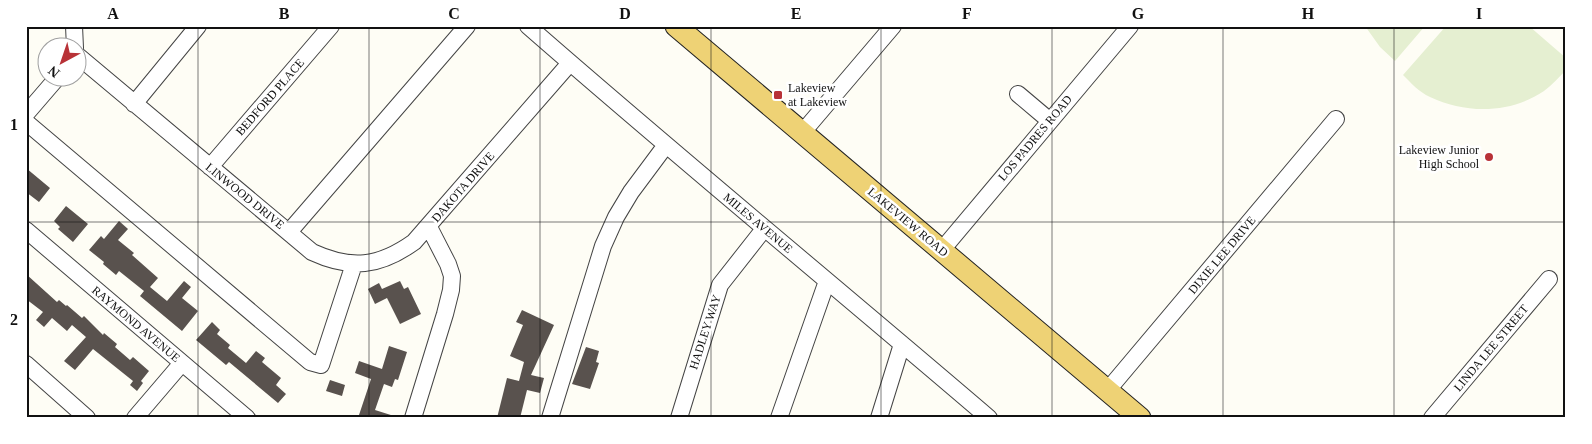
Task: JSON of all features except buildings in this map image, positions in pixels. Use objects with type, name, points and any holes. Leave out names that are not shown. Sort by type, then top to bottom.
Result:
[{"type":"main road","name":"LAKEVIEW ROAD","points":[[676,26],[1140,418]]},
{"type":"street","points":[[134,104],[198,26]]},
{"type":"street","name":"BEDFORD PLACE","points":[[210,167],[330,26]]},
{"type":"street","points":[[289,232],[467,26]]},
{"type":"street","name":"MILES AVENUE","points":[[528,26],[764,229],[989,418]]},
{"type":"street","points":[[802,133],[893,26]]},
{"type":"street","name":"LOS PADRES ROAD","points":[[941,250],[1130,26]]},
{"type":"street","name":"DAKOTA DRIVE","points":[[413,418],[451,290],[452,276],[448,264],[429,227],[570,63]]},
{"type":"street","name":"LINWOOD DRIVE","points":[[88,65],[312,252],[329,260],[365,264],[383,260],[400,253],[429,227]]},
{"type":"street","points":[[26,114],[48,88]]},
{"type":"street","points":[[1018,94],[1050,121]]},
{"type":"street","name":"DIXIE LEE DRIVE","points":[[1107,390],[1336,119]]},
{"type":"street","points":[[26,122],[310,362],[321,365],[354,264]]},
{"type":"street","points":[[550,418],[603,246],[616,217],[631,192],[666,145]]},
{"type":"street","name":"HADLEY WAY","points":[[679,418],[720,285],[764,229]]},
{"type":"street","name":"RAYMOND AVENUE","points":[[26,230],[247,418]]},
{"type":"street","name":"LINDA LEE STREET","points":[[1432,418],[1549,279]]},
{"type":"street","points":[[779,418],[827,281]]},
{"type":"street","points":[[879,418],[902,344]]},
{"type":"street","points":[[135,418],[182,363]]},
{"type":"street","points":[[26,364],[87,418]]},
{"type":"green space","points":[[1365,26],[1425,26],[1395,61],[1380,47]]},
{"type":"green space","points":[[1446,26],[1529,26],[1566,58],[1566,70],[1544,91],[1531,99],[1517,104],[1488,109],[1473,109],[1444,103],[1422,93],[1403,75]]},
{"type":"place","name":"Lakeview at Lakeview","points":[[778,95]]},
{"type":"place","name":"Lakeview Junior High School","points":[[1489,157]]}]
